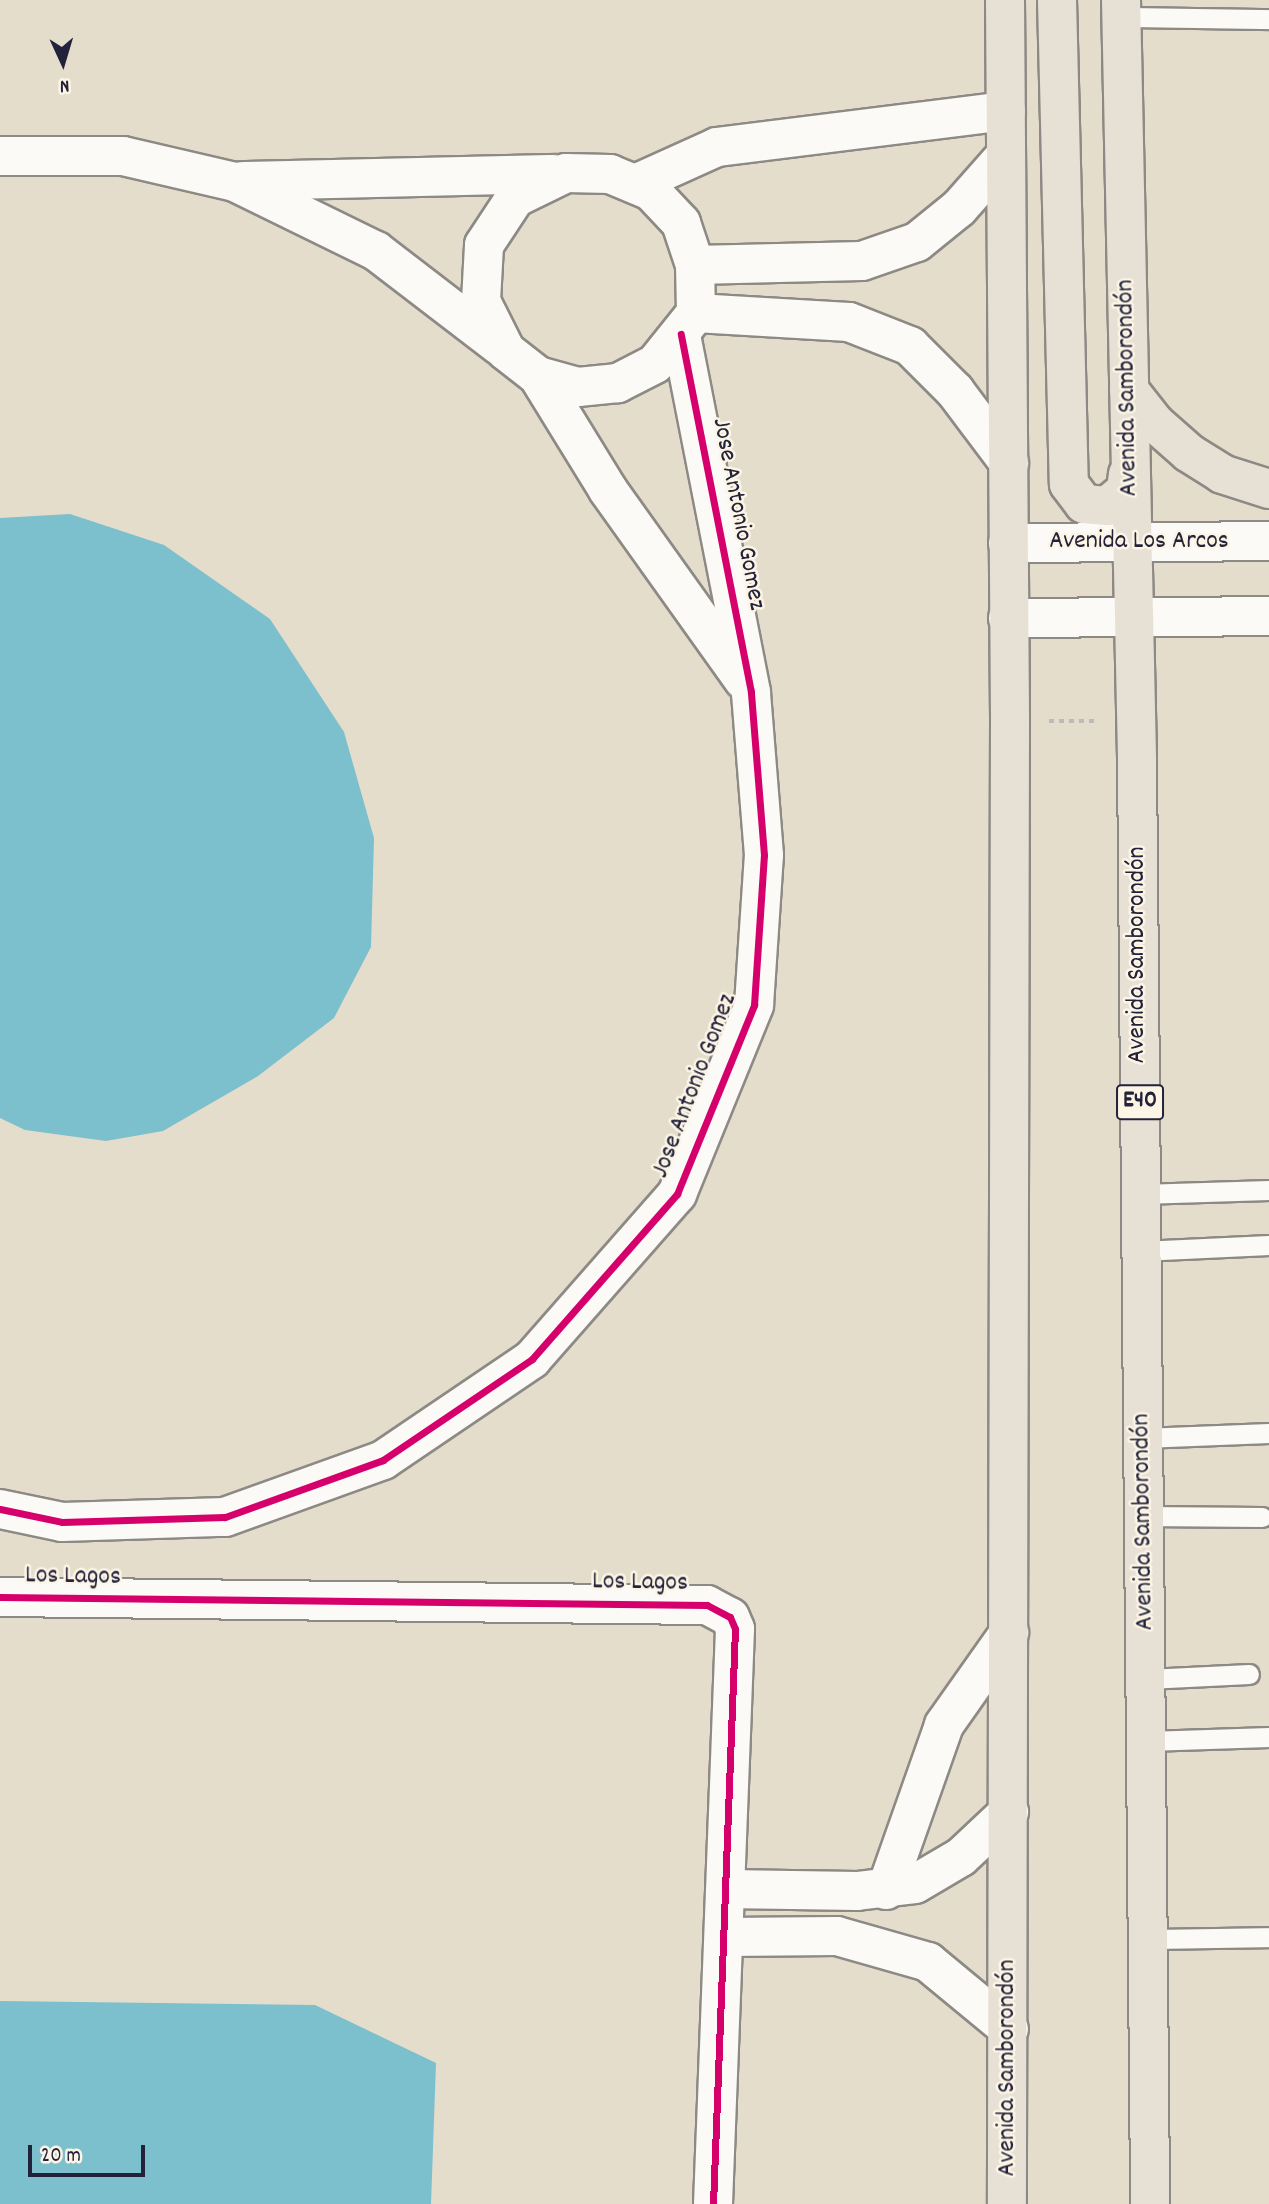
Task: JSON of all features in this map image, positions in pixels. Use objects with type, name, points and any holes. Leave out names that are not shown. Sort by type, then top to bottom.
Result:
[{"type":"highway","points":[[1058,0],[1069,484],[1084,504],[1107,506],[1126,490],[1128,474]]},
{"type":"highway","name":"Avenida Samborondón","points":[[1005,1],[1010,722],[1007,2204]]},
{"type":"highway","name":"Avenida Samborondón","points":[[1121,8],[1129,390],[1128,474],[1136,721],[1150,2204]]},
{"type":"highway","points":[[1129,390],[1154,423],[1189,453],[1222,474],[1269,489]]},
{"type":"street","points":[[635,184],[717,147],[1006,111]]},
{"type":"street","points":[[0,156],[123,156],[235,182],[376,251],[538,376],[578,387],[618,383],[655,365],[689,324],[695,265],[681,223],[651,191],[611,174],[235,182]]},
{"type":"street","points":[[695,265],[862,261],[916,242],[959,208],[1005,156]]},
{"type":"street","points":[[506,351],[481,301],[485,245],[515,198],[566,173]]},
{"type":"street","points":[[689,324],[849,322],[910,346],[955,391],[1009,463]]},
{"type":"street","name":"Jose Antonio Gomez","points":[[0,1508],[62,1522],[225,1517],[383,1460],[532,1359],[677,1194],[754,1005],[764,855],[751,692],[689,324]]},
{"type":"street","name":"Jose Antonio Gomez","points":[[538,376],[608,490],[751,692]]},
{"type":"street","name":"Avenida Los Arcos","points":[[1008,543],[1269,541]]},
{"type":"street","points":[[1008,618],[1269,616]]},
{"type":"street","name":"Los Lagos","points":[[0,1597],[719,1609],[730,1617],[735,1629],[713,2204]]},
{"type":"street","points":[[886,1890],[944,1725],[1009,1633]]},
{"type":"street","points":[[726,1889],[886,1890],[915,1884],[961,1857],[1009,1812]]},
{"type":"street","points":[[725,1937],[836,1936],[928,1962],[1009,2029]]},
{"type":"lane","points":[[1121,8],[1269,19]]},
{"type":"lane","points":[[1140,1194],[1269,1190]]},
{"type":"lane","points":[[1140,1251],[1269,1245]]},
{"type":"lane","points":[[1142,1438],[1269,1433]]},
{"type":"lane","points":[[1143,1516],[1262,1517]]},
{"type":"lane","points":[[1147,1679],[1248,1674]]},
{"type":"lane","points":[[1147,1741],[1269,1737]]},
{"type":"lane","points":[[1147,1939],[1269,1937]]},
{"type":"path","points":[[1010,722],[1136,721]]},
{"type":"water","points":[[70,514],[164,545],[270,619],[344,732],[374,838],[371,947],[334,1018],[258,1076],[163,1131],[106,1141],[25,1130],[0,1118],[0,518]]},
{"type":"water","points":[[0,2001],[315,2005],[436,2063],[431,2204],[0,2204]]},
{"type":"cycle path","points":[[0,1509],[62,1522],[225,1517],[383,1460],[532,1359],[677,1194],[754,1005],[764,855],[751,692],[681,334]]},
{"type":"cycle path","points":[[0,1597],[707,1605],[730,1617],[735,1629],[713,2204]]}]
